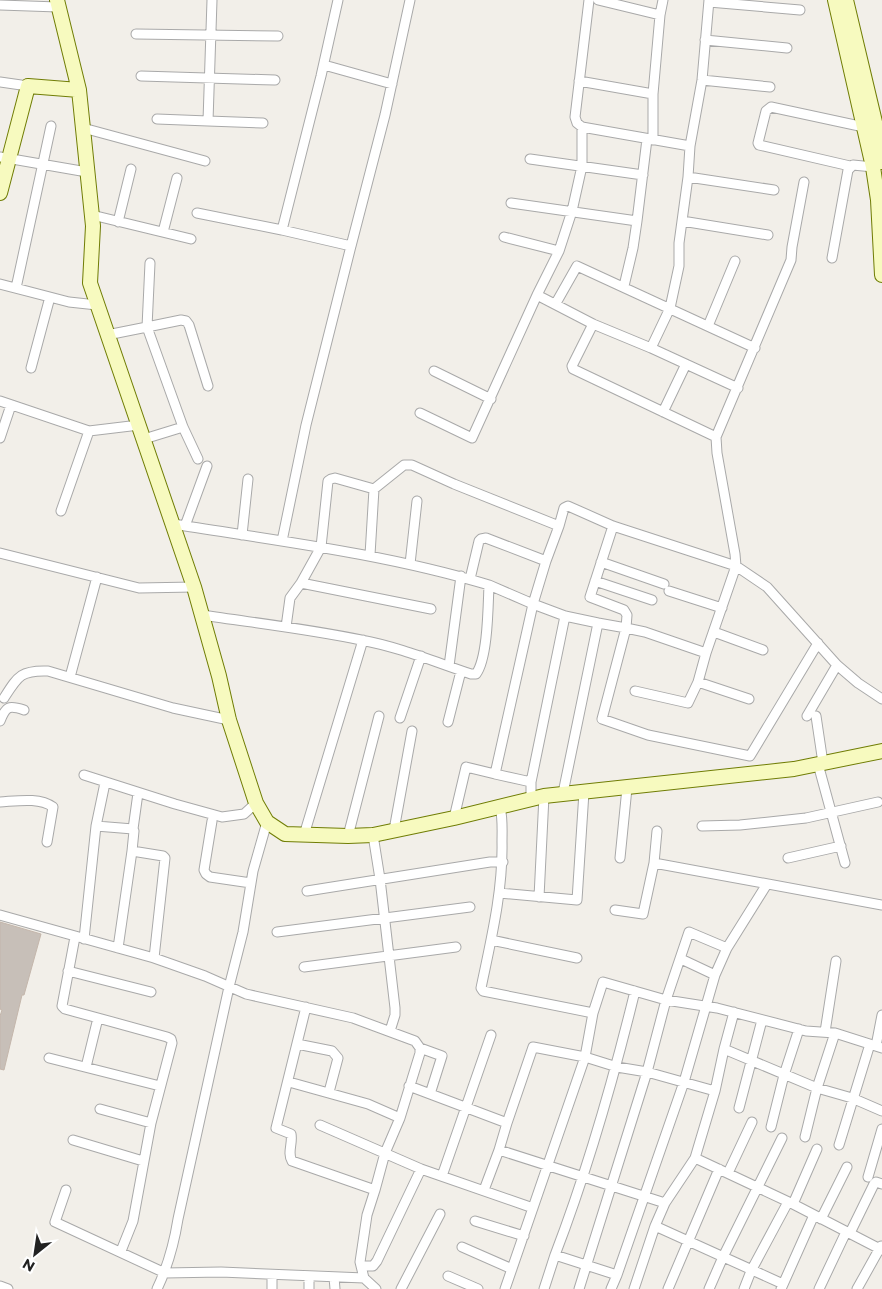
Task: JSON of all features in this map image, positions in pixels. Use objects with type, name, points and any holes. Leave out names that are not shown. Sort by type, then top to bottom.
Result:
[{"type":"street","points":[[208,121],[212,0]]},
{"type":"street","points":[[282,230],[324,65],[338,0]]},
{"type":"street","points":[[282,541],[306,424],[392,84],[410,0]]},
{"type":"street","points":[[589,0],[575,117],[578,123],[582,127],[690,146]]},
{"type":"street","points":[[598,0],[660,15]]},
{"type":"street","points":[[624,286],[638,221],[643,175],[650,140],[660,15],[663,0]]},
{"type":"street","points":[[835,0],[864,127],[877,164]]},
{"type":"street","points":[[846,0],[876,111],[882,276]]},
{"type":"street","points":[[651,348],[670,308],[679,266],[679,243],[688,178],[690,146],[702,80],[709,1],[800,10]]},
{"type":"street","points":[[0,5],[57,4],[79,90],[93,226],[90,284],[144,439],[179,525],[229,720],[256,803],[267,822],[285,834],[373,835],[563,793],[627,788],[794,769],[882,751]]},
{"type":"street","points":[[136,34],[278,36]]},
{"type":"street","points":[[705,40],[788,48]]},
{"type":"street","points":[[324,65],[392,84]]},
{"type":"street","points":[[140,76],[275,80]]},
{"type":"street","points":[[702,80],[770,87]]},
{"type":"street","points":[[579,81],[654,94]]},
{"type":"street","points":[[0,82],[79,90]]},
{"type":"street","points":[[0,194],[4,158],[28,86]]},
{"type":"street","points":[[864,127],[771,107],[766,111],[758,143],[759,145],[850,166],[853,164],[877,164]]},
{"type":"street","points":[[157,119],[263,123]]},
{"type":"street","points":[[16,288],[51,126]]},
{"type":"street","points":[[420,413],[472,438],[559,251],[572,211],[582,166],[582,127]]},
{"type":"street","points":[[83,128],[205,161]]},
{"type":"street","points":[[4,158],[87,172]]},
{"type":"street","points":[[530,158],[643,175]]},
{"type":"street","points":[[832,258],[850,166]]},
{"type":"street","points":[[118,222],[132,169]]},
{"type":"street","points":[[163,232],[177,178]]},
{"type":"street","points":[[688,178],[774,190]]},
{"type":"street","points":[[635,691],[688,703],[698,682],[736,566],[716,453],[716,438],[791,260],[804,182]]},
{"type":"street","points":[[511,202],[638,221]]},
{"type":"street","points":[[197,213],[351,246]]},
{"type":"street","points":[[92,215],[191,239]]},
{"type":"street","points":[[682,221],[768,235]]},
{"type":"street","points":[[504,236],[559,251]]},
{"type":"street","points":[[708,326],[735,261]]},
{"type":"street","points":[[150,263],[147,327],[183,427],[198,460]]},
{"type":"street","points":[[556,303],[577,266],[624,286],[755,348]]},
{"type":"street","points":[[0,284],[69,302],[97,305]]},
{"type":"street","points":[[537,295],[556,303],[593,324],[738,388]]},
{"type":"street","points":[[31,368],[50,297]]},
{"type":"street","points":[[107,335],[181,320],[186,321],[189,325],[208,386]]},
{"type":"street","points":[[593,324],[572,366],[573,369],[716,438]]},
{"type":"street","points":[[663,412],[686,364]]},
{"type":"street","points":[[434,371],[491,399]]},
{"type":"street","points":[[0,401],[89,431],[139,425]]},
{"type":"street","points":[[0,438],[11,405]]},
{"type":"street","points":[[144,439],[183,427]]},
{"type":"street","points":[[61,511],[89,431]]},
{"type":"street","points":[[370,555],[374,489],[404,465],[412,465],[559,526]]},
{"type":"street","points":[[179,525],[207,466]]},
{"type":"street","points":[[286,627],[290,598],[301,583],[321,547],[328,481],[334,478],[374,489]]},
{"type":"street","points":[[242,535],[248,479]]},
{"type":"street","points":[[410,564],[417,501]]},
{"type":"street","points":[[495,774],[533,604],[564,508],[568,506],[613,526],[736,566],[767,587],[837,664],[858,683],[882,699]]},
{"type":"street","points":[[179,525],[370,555],[410,564],[489,585],[565,616],[645,632],[706,653]]},
{"type":"street","points":[[613,526],[590,597],[624,610],[627,615],[626,628],[602,719],[648,735],[750,756]]},
{"type":"street","points":[[449,666],[466,578],[481,538],[486,538],[546,562]]},
{"type":"street","points":[[0,553],[139,588],[194,588]]},
{"type":"street","points":[[601,562],[722,608]]},
{"type":"street","points":[[70,677],[97,577]]},
{"type":"street","points":[[595,580],[652,600]]},
{"type":"street","points":[[301,583],[431,609]]},
{"type":"street","points":[[202,616],[286,627],[363,640],[476,674],[479,670],[484,646],[489,585]]},
{"type":"street","points":[[539,897],[537,798],[532,782],[565,616]]},
{"type":"street","points":[[563,793],[598,623]]},
{"type":"street","points":[[714,632],[764,650]]},
{"type":"street","points":[[304,835],[363,640]]},
{"type":"street","points":[[752,773],[750,756],[818,643]]},
{"type":"street","points":[[400,718],[421,656]]},
{"type":"street","points":[[837,664],[811,716],[830,812],[846,863]]},
{"type":"street","points":[[4,698],[13,684],[23,675],[32,671],[48,671],[180,710],[229,720]]},
{"type":"street","points":[[448,722],[461,671]]},
{"type":"street","points":[[698,682],[749,699]]},
{"type":"street","points":[[0,721],[8,708],[12,706],[24,710]]},
{"type":"street","points":[[348,836],[379,716]]},
{"type":"street","points":[[394,830],[412,730]]},
{"type":"street","points":[[454,818],[466,767],[532,782]]},
{"type":"street","points":[[84,775],[222,817],[244,814],[256,803]]},
{"type":"street","points":[[105,782],[96,826],[79,938],[68,971],[62,1006],[65,1009],[171,1039],[172,1042],[150,1123],[133,1221],[121,1251]]},
{"type":"street","points":[[620,858],[627,788]]},
{"type":"street","points":[[499,893],[577,900],[584,792]]},
{"type":"street","points":[[118,948],[138,793]]},
{"type":"street","points":[[0,802],[46,802],[53,807],[47,842]]},
{"type":"street","points":[[702,826],[774,822],[806,818],[878,802]]},
{"type":"street","points":[[500,807],[502,816],[503,862],[483,991],[592,1013]]},
{"type":"street","points":[[212,821],[204,870],[206,874],[210,877],[251,883]]},
{"type":"street","points":[[157,1289],[165,1273],[174,1245],[178,1219],[229,987],[243,932],[251,883],[267,822]]},
{"type":"street","points":[[96,826],[133,829]]},
{"type":"street","points":[[615,910],[643,914],[654,863],[658,831]]},
{"type":"street","points":[[373,835],[396,1008],[390,1031]]},
{"type":"street","points":[[788,858],[841,846]]},
{"type":"street","points":[[132,851],[163,856],[165,858],[154,958]]},
{"type":"street","points":[[307,891],[490,862],[503,862]]},
{"type":"street","points":[[654,863],[882,905]]},
{"type":"street","points":[[611,1289],[684,1082],[715,974],[727,948],[767,884]]},
{"type":"street","points":[[277,932],[470,907]]},
{"type":"street","points":[[0,915],[154,958],[205,976],[246,994],[353,1018],[415,1041],[420,1048],[442,1056],[430,1094]]},
{"type":"street","points":[[579,1289],[647,1072],[666,1000],[689,932],[727,948]]},
{"type":"street","points":[[491,940],[577,958]]},
{"type":"street","points":[[304,967],[456,947]]},
{"type":"street","points":[[681,959],[715,974]]},
{"type":"street","points":[[825,1032],[836,961]]},
{"type":"street","points":[[68,971],[151,992]]},
{"type":"street","points":[[505,1289],[585,1057],[592,1013],[602,982],[666,1000],[706,1005],[799,1029],[835,1033],[876,1046]]},
{"type":"street","points":[[544,1289],[584,1176],[617,1067],[635,991]]},
{"type":"street","points":[[306,1007],[289,1082],[276,1128],[288,1132],[292,1137],[290,1159],[375,1190]]},
{"type":"street","points":[[634,1289],[665,1203],[695,1158],[715,1091],[734,1012]]},
{"type":"street","points":[[838,1145],[852,1098],[876,1046],[882,1015]]},
{"type":"street","points":[[86,1067],[98,1018]]},
{"type":"street","points":[[739,1108],[762,1020]]},
{"type":"street","points":[[771,1126],[784,1075],[799,1029]]},
{"type":"street","points":[[805,1137],[816,1088],[835,1033]]},
{"type":"street","points":[[442,1176],[491,1035]]},
{"type":"street","points":[[297,1044],[332,1051],[336,1054],[338,1058],[329,1092]]},
{"type":"street","points":[[484,1190],[533,1047],[585,1057],[617,1067],[647,1072],[715,1091]]},
{"type":"street","points":[[376,1289],[364,1278],[360,1262],[367,1215],[385,1153],[400,1118],[420,1048]]},
{"type":"street","points":[[724,1049],[816,1088],[852,1098],[882,1111]]},
{"type":"street","points":[[49,1058],[160,1086]]},
{"type":"street","points":[[289,1082],[368,1104],[400,1118]]},
{"type":"street","points":[[409,1086],[507,1123]]},
{"type":"street","points":[[100,1109],[150,1123]]},
{"type":"street","points":[[728,1173],[752,1122]]},
{"type":"street","points":[[320,1125],[421,1169],[534,1208]]},
{"type":"street","points":[[868,1176],[882,1129]]},
{"type":"street","points":[[710,1289],[723,1256],[782,1138]]},
{"type":"street","points":[[73,1140],[143,1161]]},
{"type":"street","points":[[744,1289],[751,1271],[790,1203],[817,1149]]},
{"type":"street","points":[[499,1150],[612,1184],[665,1203]]},
{"type":"street","points":[[695,1158],[881,1248],[857,1289]]},
{"type":"street","points":[[656,1226],[723,1256],[782,1287],[846,1167]]},
{"type":"street","points":[[361,1266],[373,1266],[377,1261],[421,1169]]},
{"type":"street","points":[[668,1289],[719,1169]]},
{"type":"street","points":[[819,1289],[874,1184],[876,1182],[882,1184]]},
{"type":"street","points":[[66,1190],[55,1222],[165,1273],[222,1272],[364,1278]]},
{"type":"street","points":[[401,1289],[440,1214]]},
{"type":"street","points":[[475,1221],[524,1236]]},
{"type":"street","points":[[462,1247],[512,1269]]},
{"type":"street","points":[[555,1255],[616,1275]]},
{"type":"street","points":[[272,1275],[272,1289]]},
{"type":"street","points":[[309,1276],[309,1289]]},
{"type":"street","points":[[448,1276],[478,1289]]},
{"type":"street","points":[[334,1277],[335,1289]]},
{"type":"street","points":[[0,1286],[8,1289]]},
{"type":"building","points":[[0,922],[41,934],[24,995],[22,995],[4,1070],[0,1069],[0,1016],[2,1010],[0,1009]]}]
